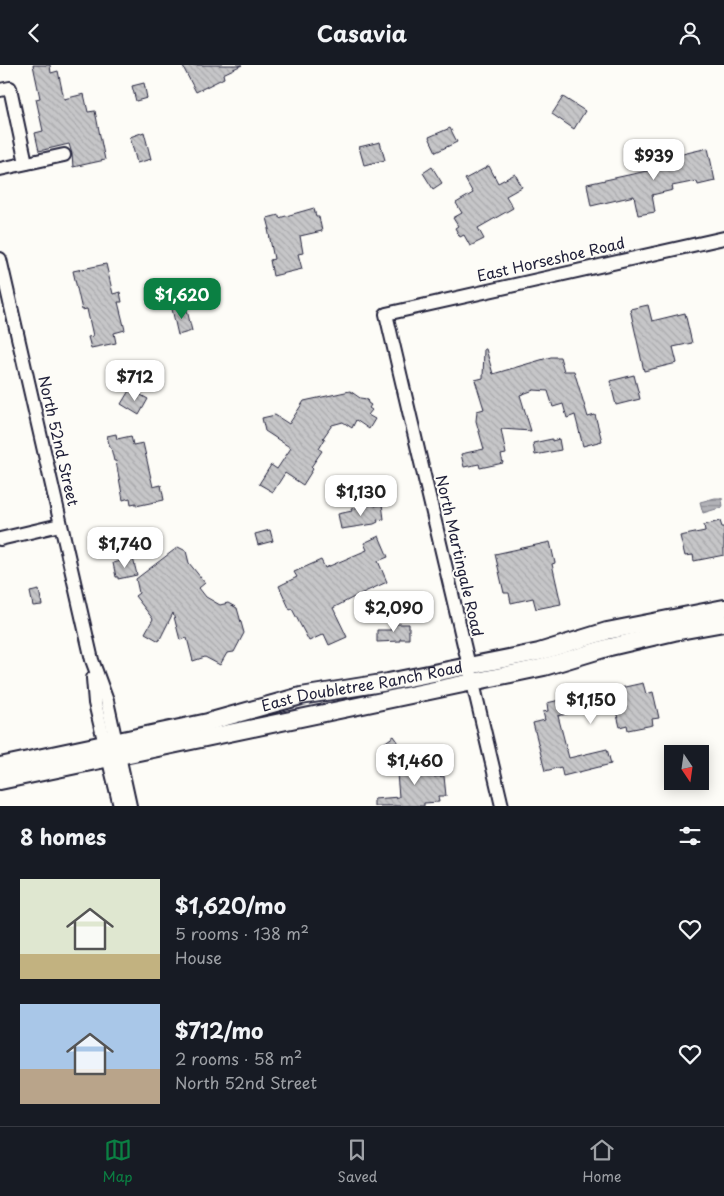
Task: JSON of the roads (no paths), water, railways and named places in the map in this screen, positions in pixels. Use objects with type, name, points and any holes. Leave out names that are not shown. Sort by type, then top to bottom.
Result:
[{"type":"main road","name":"East Doubletree Ranch Road","points":[[0,766],[271,725],[470,674],[607,631],[724,608]]},
{"type":"main road","name":"East Doubletree Ranch Road","points":[[0,781],[301,696],[470,674],[544,667],[619,645],[724,623]]},
{"type":"main road","points":[[268,705],[271,725]]},
{"type":"street","points":[[0,90],[10,88],[26,163]]},
{"type":"street","points":[[0,169],[64,155]]},
{"type":"street","name":"East Horseshoe Road","points":[[386,314],[724,238]]},
{"type":"street","name":"North 52nd Street","points":[[0,259],[92,660],[107,701],[120,806]]},
{"type":"street","name":"North Martingale Road","points":[[386,314],[502,806]]},
{"type":"street","points":[[0,539],[60,525]]},
{"type":"street","name":"North 52nd Street","points":[[112,750],[130,806]]}]
